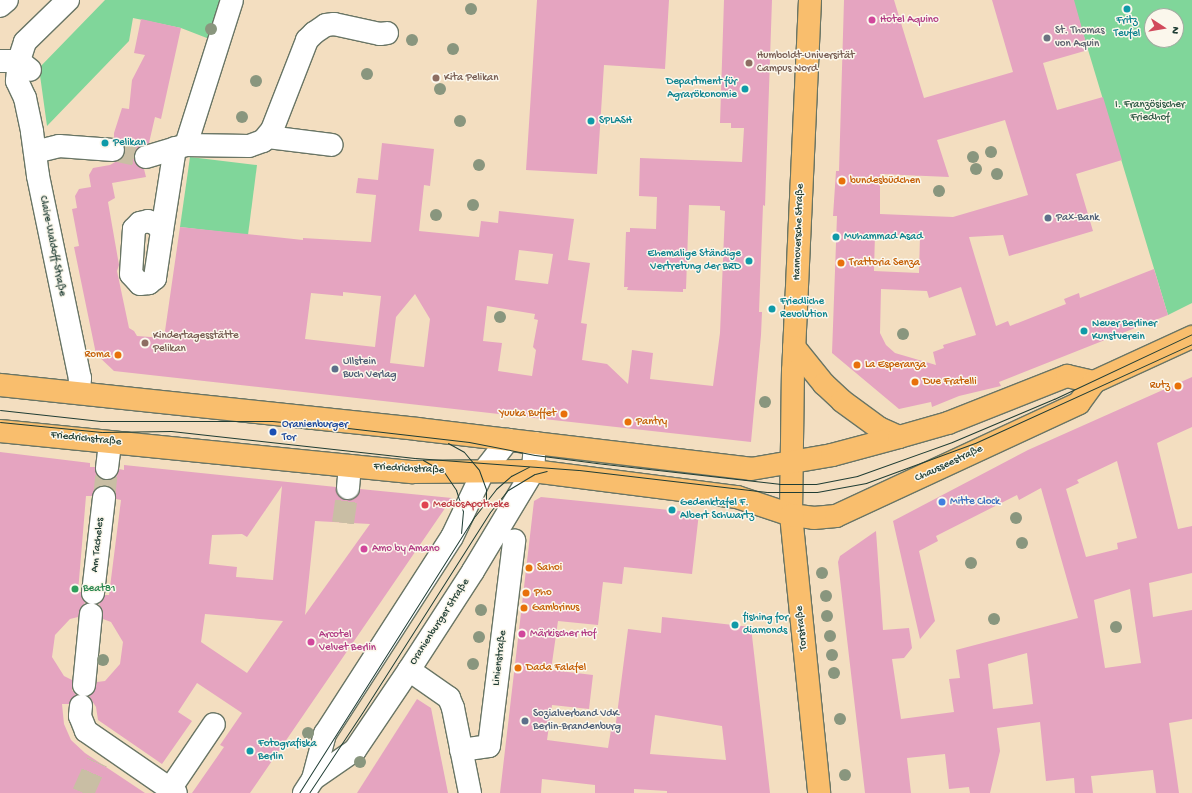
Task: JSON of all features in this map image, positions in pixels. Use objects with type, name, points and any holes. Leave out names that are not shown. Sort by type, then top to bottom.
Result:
[{"type":"main road","name":"Hannoversche Straße","points":[[791,464],[794,347],[810,0]]},
{"type":"main road","name":"Chausseestraße","points":[[791,515],[814,518],[836,516],[1079,403],[1094,382],[1192,337]]},
{"type":"main road","points":[[794,347],[824,384],[842,401],[879,428],[899,437]]},
{"type":"main road","points":[[0,385],[535,443],[751,469],[791,464],[899,437],[948,422],[1067,376],[1094,382]]},
{"type":"main road","name":"Friedrichstraße","points":[[0,430],[412,472],[533,471],[737,497],[791,515]]},
{"type":"main road","name":"Torstraße","points":[[791,464],[791,515],[819,793]]},
{"type":"street","points":[[0,6],[7,0]]},
{"type":"street","points":[[162,231],[181,146],[232,0]]},
{"type":"street","name":"Claire-Waldoff-Straße","points":[[66,1],[25,42],[10,61],[25,98],[38,176],[80,378],[79,393]]},
{"type":"street","points":[[268,137],[306,40],[314,33],[326,25],[334,24],[380,34],[387,33]]},
{"type":"street","points":[[146,157],[181,146],[249,146],[268,137],[332,145]]},
{"type":"street","points":[[35,152],[59,146],[113,150]]},
{"type":"street","name":"Oranienburger Straße","points":[[309,786],[325,734],[452,537],[483,472],[508,440]]},
{"type":"street","points":[[107,468],[110,442]]},
{"type":"street","name":"Oranienburger Straße","points":[[309,786],[355,750],[409,670],[473,571],[533,471],[535,443]]},
{"type":"street","points":[[348,488],[350,466]]},
{"type":"street","name":"Am Tacheles","points":[[104,498],[82,695],[82,724],[101,753],[173,791]]},
{"type":"street","name":"Linienstraße","points":[[461,750],[489,746],[514,541]]},
{"type":"street","points":[[409,670],[449,698],[470,793]]},
{"type":"street","points":[[173,791],[214,724]]},
{"type":"green space","points":[[105,0],[227,0],[212,40],[181,28],[133,18],[129,41],[47,126],[39,68]]},
{"type":"green space","name":"I. Französischer Friedhof","points":[[1073,0],[1192,0],[1192,303],[1168,315]]},
{"type":"green space","points":[[190,157],[257,165],[248,235],[180,227]]},
{"type":"building","points":[[537,0],[669,0],[665,69],[604,65],[597,174],[526,170]]},
{"type":"building","points":[[724,0],[772,0],[765,206],[763,205],[759,312],[762,312],[761,335],[751,442],[114,371],[96,354],[74,247],[79,246],[72,209],[77,208],[75,196],[79,189],[91,187],[89,175],[93,168],[110,165],[124,157],[124,145],[114,138],[114,133],[122,108],[129,109],[132,80],[145,55],[134,53],[141,19],[181,28],[161,119],[155,117],[149,143],[137,148],[134,154],[134,161],[144,169],[146,177],[112,183],[115,198],[108,202],[119,265],[117,271],[129,328],[134,331],[137,336],[164,338],[180,227],[303,240],[303,238],[371,242],[376,195],[356,193],[358,178],[378,180],[382,143],[434,149],[430,186],[424,185],[419,231],[479,237],[481,221],[498,223],[499,211],[574,219],[568,260],[590,263],[581,323],[587,324],[582,360],[607,364],[628,384],[632,350],[653,353],[650,379],[713,386],[720,333],[725,211],[720,210],[720,206],[689,205],[686,289],[683,289],[683,292],[627,290],[628,287],[624,287],[626,232],[630,232],[630,228],[656,229],[657,197],[639,196],[640,158],[742,162],[744,128],[731,128],[731,123],[720,123]],"holes":[[[519,250],[553,254],[548,284],[515,280]],[[343,292],[381,296],[375,347],[305,339],[311,293],[343,296]],[[415,294],[430,319],[424,367],[390,363],[396,317]],[[487,306],[535,314],[534,319],[538,320],[533,347],[536,350],[532,376],[498,371],[502,343],[483,341]]]},
{"type":"building","points":[[844,0],[894,0],[924,98],[1013,72],[992,0],[1074,0],[1088,50],[1043,63],[1057,110],[1103,97],[1122,160],[1076,174],[1093,231],[1009,256],[1003,235],[969,237],[996,326],[1008,321],[1010,326],[1066,304],[1064,299],[1079,293],[1080,298],[1154,269],[1168,315],[999,382],[1001,386],[959,396],[932,407],[931,402],[899,409],[832,353],[837,216],[833,216],[836,171],[839,171]],"holes":[[[1005,120],[1028,195],[953,217],[880,214],[880,174],[949,177],[937,140]],[[875,234],[920,236],[919,273],[874,271]],[[961,287],[976,335],[943,345],[944,348],[933,352],[936,365],[895,353],[886,345],[880,333],[881,289],[927,291],[929,298]]]},
{"type":"building","points":[[1192,377],[1192,427],[1157,443],[1178,529],[1192,526],[1192,573],[1149,583],[1153,617],[1192,610],[1192,719],[1169,723],[1179,793],[1156,793],[1153,770],[1091,776],[1093,793],[1075,793],[1074,778],[1046,781],[1040,722],[997,728],[1000,751],[990,793],[970,793],[969,787],[949,789],[945,754],[907,758],[911,793],[865,793],[838,562],[840,556],[876,531],[883,630],[909,628],[912,648],[904,658],[892,659],[901,719],[954,712],[949,679],[960,678],[956,650],[1078,618],[1041,488],[1019,500],[1017,495],[936,536],[938,541],[919,551],[935,621],[920,639],[893,521],[1028,450]],"holes":[[[1117,461],[1137,538],[1117,543],[1118,549],[1086,557],[1066,489],[1079,483],[1077,480]],[[1130,589],[1141,663],[1105,668],[1094,600]],[[1027,653],[1033,704],[993,709],[988,664]]]},
{"type":"building","points":[[0,452],[90,463],[90,467],[95,467],[99,478],[106,480],[117,476],[119,469],[124,470],[124,465],[336,487],[337,494],[346,500],[354,499],[360,489],[452,498],[250,793],[192,793],[224,747],[220,745],[242,713],[197,683],[178,712],[192,721],[162,764],[98,720],[96,707],[89,696],[94,692],[97,682],[105,681],[120,664],[123,642],[111,622],[103,619],[102,609],[99,604],[105,595],[109,595],[121,500],[116,499],[111,488],[99,487],[92,496],[86,496],[78,592],[81,592],[85,603],[81,607],[78,617],[70,619],[55,635],[52,657],[64,676],[72,680],[72,690],[76,695],[69,704],[62,704],[64,724],[71,740],[85,753],[145,793],[0,793]],"holes":[[[282,486],[273,580],[236,577],[237,567],[209,564],[212,535],[242,534],[247,537]],[[315,521],[370,524],[305,615]],[[205,614],[283,621],[247,673],[201,642]]]},
{"type":"building","points":[[541,497],[699,513],[692,574],[624,567],[622,584],[603,582],[598,625],[558,621],[551,670],[593,675],[589,709],[552,705],[547,740],[608,748],[611,730],[615,730],[628,629],[661,633],[662,617],[751,627],[770,793],[667,793],[667,791],[634,789],[634,793],[595,793],[595,785],[542,779],[541,793],[500,793],[534,501]],"holes":[[[655,715],[722,726],[726,760],[650,754]]]},
{"type":"building","points":[[417,699],[431,708],[448,793],[357,793]]},
{"type":"tunnel","points":[[113,150],[146,157]]},
{"type":"tunnel","points":[[104,498],[107,468]]},
{"type":"tunnel","points":[[343,523],[348,488]]},
{"type":"tunnel","points":[[83,793],[97,762]]},
{"type":"tram line","points":[[0,410],[100,421],[272,421],[469,442],[535,455],[596,463],[779,484],[816,484],[857,476],[952,442],[1054,399],[1192,334]]},
{"type":"tram line","points":[[0,422],[102,432],[171,431],[415,458],[579,470],[767,492],[817,492],[866,483],[975,443],[1192,344]]},
{"type":"tram line","points":[[448,443],[464,452],[479,470],[486,489],[486,502]]},
{"type":"tram line","points":[[423,460],[444,472],[456,490],[463,511],[461,533]]},
{"type":"tram line","points":[[299,793],[475,516],[496,489],[511,476],[529,467]]},
{"type":"tram line","points":[[309,793],[362,713],[490,512],[508,490],[535,474],[547,471]]},
{"type":"place","name":"Fritz Teufel","points":[[1127,9]]},
{"type":"place","name":"Hotel Aquino","points":[[872,20]]},
{"type":"place","name":"St. Thomas von Aquin","points":[[1047,38]]},
{"type":"place","name":"Humboldt-Universität Campus Nord","points":[[749,63]]},
{"type":"place","name":"Kita Pelikan","points":[[436,78]]},
{"type":"place","name":"Department für Agrarökonomie","points":[[745,89]]},
{"type":"place","name":"SPLASH","points":[[591,121]]},
{"type":"place","name":"Pelikan","points":[[105,143]]},
{"type":"place","name":"bundesbüdchen","points":[[842,181]]},
{"type":"place","name":"Pax-Bank","points":[[1048,218]]},
{"type":"place","name":"Muhammad Asad","points":[[836,237]]},
{"type":"place","name":"Ehemalige Ständige Vertretung der BRD","points":[[749,261]]},
{"type":"place","name":"Trattoria Senza","points":[[841,263]]},
{"type":"place","name":"Friedliche Revolution","points":[[772,309]]},
{"type":"place","name":"Neuer Berliner Kunstverein","points":[[1084,331]]},
{"type":"place","name":"Kindertagesstätte Pelikan","points":[[145,343]]},
{"type":"place","name":"Roma","points":[[118,355]]},
{"type":"place","name":"La Esperanza","points":[[857,365]]},
{"type":"place","name":"Ullstein Buch Verlag","points":[[335,369]]},
{"type":"place","name":"Due Fratelli","points":[[915,382]]},
{"type":"place","name":"Rutz","points":[[1178,386]]},
{"type":"place","name":"Yuuka Buffet","points":[[564,414]]},
{"type":"place","name":"Pantry","points":[[628,422]]},
{"type":"place","name":"Oranienburger Tor","points":[[273,432]]},
{"type":"place","name":"Mitte Clock","points":[[942,502]]},
{"type":"place","name":"MediosApotheke","points":[[425,505]]},
{"type":"place","name":"Gedenktafel F. Albert Schwartz","points":[[672,510]]},
{"type":"place","name":"Amo by Amano","points":[[364,549]]},
{"type":"place","name":"Sahoi","points":[[529,568]]},
{"type":"place","name":"Beat81","points":[[75,589]]},
{"type":"place","name":"Pho","points":[[526,593]]},
{"type":"place","name":"Gambrinus","points":[[524,608]]},
{"type":"place","name":"fishing for diamonds","points":[[735,625]]},
{"type":"place","name":"Märkischer Hof","points":[[522,634]]},
{"type":"place","name":"Arcotel Velvet Berlin","points":[[311,642]]},
{"type":"place","name":"Dada Falafel","points":[[518,668]]},
{"type":"place","name":"Sozialverband VdK Berlin-Brandenburg","points":[[525,721]]},
{"type":"place","name":"Fotografiska Berlin","points":[[250,751]]}]
